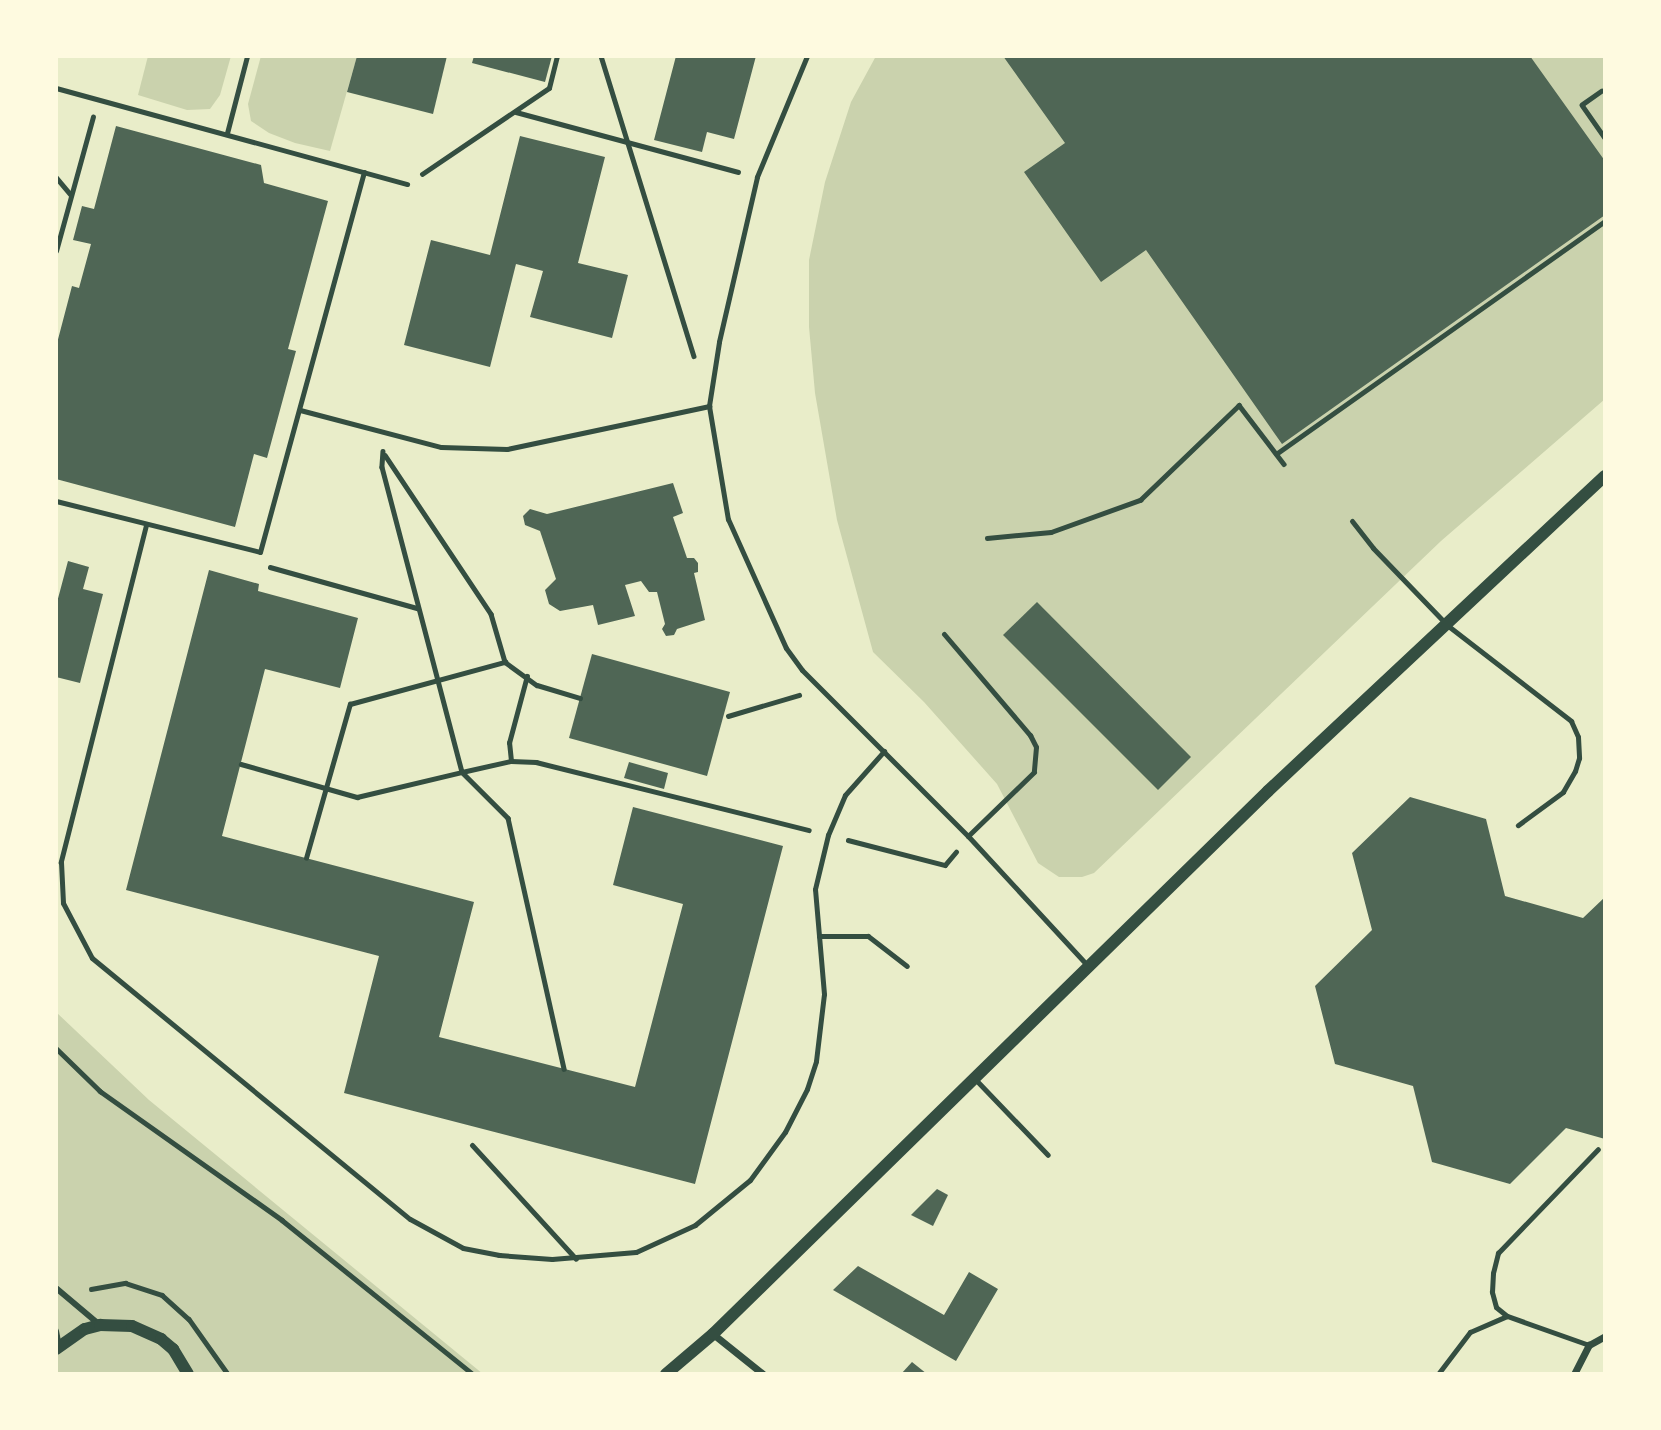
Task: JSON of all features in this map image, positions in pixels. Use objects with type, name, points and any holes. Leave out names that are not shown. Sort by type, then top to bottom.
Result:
[{"type":"street","points":[[666,1374],[713,1334],[1268,791],[1605,475]]},
{"type":"street","points":[[56,1288],[100,1325]]},
{"type":"street","points":[[57,1347],[78,1333],[100,1325],[132,1326],[161,1339],[173,1349],[188,1374]]},
{"type":"street","points":[[56,1331],[57,1347]]},
{"type":"street","points":[[713,1334],[763,1374]]},
{"type":"street","points":[[1574,1374],[1589,1345],[1605,1336]]},
{"type":"lane","points":[[227,133],[247,56]]},
{"type":"lane","points":[[807,56],[757,177],[722,328],[709,406],[728,519],[786,648],[820,689],[968,836],[1089,967]]},
{"type":"lane","points":[[56,88],[407,184]]},
{"type":"lane","points":[[56,501],[260,552],[364,172]]},
{"type":"lane","points":[[300,410],[442,447],[507,449],[709,406]]},
{"type":"lane","points":[[1352,521],[1373,548],[1447,625],[1571,721],[1578,737],[1576,771],[1563,792],[1518,825]]},
{"type":"lane","points":[[146,525],[61,862],[63,903],[92,958],[420,1225],[463,1248],[524,1258],[576,1259],[636,1252],[695,1225],[741,1188],[772,1152],[798,1108],[816,1061],[824,1002],[816,889],[828,835],[845,795],[884,751]]},
{"type":"lane","points":[[944,634],[1030,736],[1035,747],[1034,772],[968,836]]},
{"type":"lane","points":[[819,936],[868,936],[907,966]]},
{"type":"lane","points":[[975,1079],[1048,1155]]},
{"type":"lane","points":[[472,1145],[576,1259]]},
{"type":"lane","points":[[1589,1345],[1507,1316],[1496,1307],[1492,1292],[1498,1253],[1598,1149]]},
{"type":"lane","points":[[1438,1374],[1470,1332],[1507,1316]]},
{"type":"path","points":[[407,184],[549,88],[557,56]]},
{"type":"path","points":[[601,56],[709,406]]},
{"type":"path","points":[[1602,91],[1582,105],[1605,138]]},
{"type":"path","points":[[56,251],[98,99]]},
{"type":"path","points":[[516,112],[757,177]]},
{"type":"path","points":[[56,177],[71,196]]},
{"type":"path","points":[[1276,454],[1605,221]]},
{"type":"path","points":[[987,538],[1051,532],[1140,500],[1240,405],[1284,464]]},
{"type":"path","points":[[385,433],[382,467],[461,772],[508,818],[564,1069]]},
{"type":"path","points":[[383,451],[491,614],[505,662],[537,685],[580,698]]},
{"type":"path","points":[[260,552],[272,569],[417,608]]},
{"type":"path","points":[[306,858],[350,704],[505,662]]},
{"type":"path","points":[[511,761],[509,743],[527,676]]},
{"type":"path","points":[[728,716],[820,689]]},
{"type":"path","points":[[241,764],[357,797],[511,761],[536,762],[945,865],[968,836]]},
{"type":"path","points":[[56,1048],[100,1091],[282,1220],[473,1374]]},
{"type":"green space","points":[[148,56],[231,56],[220,95],[210,109],[187,110],[138,95]]},
{"type":"green space","points":[[261,56],[357,56],[330,151],[295,143],[269,133],[251,121],[248,104]]},
{"type":"green space","points":[[876,56],[1605,56],[1605,399],[1441,541],[1094,873],[1082,877],[1059,877],[1038,863],[997,784],[924,702],[873,652],[837,520],[815,393],[809,327],[809,260],[825,182],[851,102]]},
{"type":"green space","points":[[56,1012],[149,1100],[483,1374],[56,1374]]},
{"type":"building","points":[[357,56],[447,56],[433,114],[347,92]]},
{"type":"building","points":[[474,56],[552,56],[545,82],[472,63]]},
{"type":"building","points":[[676,56],[756,56],[734,139],[707,132],[702,152],[654,140]]},
{"type":"building","points":[[1003,56],[1530,56],[1605,161],[1605,215],[1282,444],[1146,250],[1101,282],[1024,172],[1065,143]]},
{"type":"building","points":[[116,126],[261,165],[264,183],[328,201],[288,349],[296,351],[267,458],[254,454],[235,527],[56,479],[56,347],[72,286],[79,288],[91,244],[73,240],[82,206],[94,209]]},
{"type":"building","points":[[520,136],[605,157],[578,263],[628,275],[612,338],[530,317],[543,271],[516,264],[490,367],[404,345],[431,240],[490,255]]},
{"type":"building","points":[[673,483],[683,513],[673,517],[687,558],[694,558],[698,563],[698,572],[694,573],[705,620],[677,629],[674,635],[666,636],[662,629],[665,624],[657,592],[649,592],[641,581],[625,585],[635,616],[598,625],[593,605],[560,611],[549,604],[545,590],[556,579],[540,531],[525,525],[523,516],[530,509],[547,514]]},
{"type":"building","points":[[68,561],[89,567],[83,589],[103,594],[80,683],[56,677],[56,606]]},
{"type":"building","points":[[209,570],[259,584],[258,591],[358,618],[340,688],[265,669],[222,836],[474,902],[439,1037],[635,1087],[683,904],[613,885],[633,807],[783,846],[695,1184],[344,1093],[379,956],[126,890]]},
{"type":"building","points":[[1037,602],[1191,757],[1158,790],[1003,635]]},
{"type":"building","points":[[592,654],[730,692],[707,776],[569,738]]},
{"type":"building","points":[[629,762],[668,773],[664,789],[624,778]]},
{"type":"building","points":[[1410,797],[1486,819],[1505,896],[1583,918],[1605,897],[1605,1139],[1566,1128],[1510,1184],[1432,1162],[1413,1086],[1335,1064],[1315,986],[1372,930],[1352,853]]},
{"type":"building","points":[[937,1189],[948,1195],[933,1226],[911,1215]]},
{"type":"building","points":[[858,1266],[944,1315],[969,1272],[998,1289],[956,1361],[833,1290]]},
{"type":"building","points":[[912,1362],[927,1374],[901,1374]]}]
